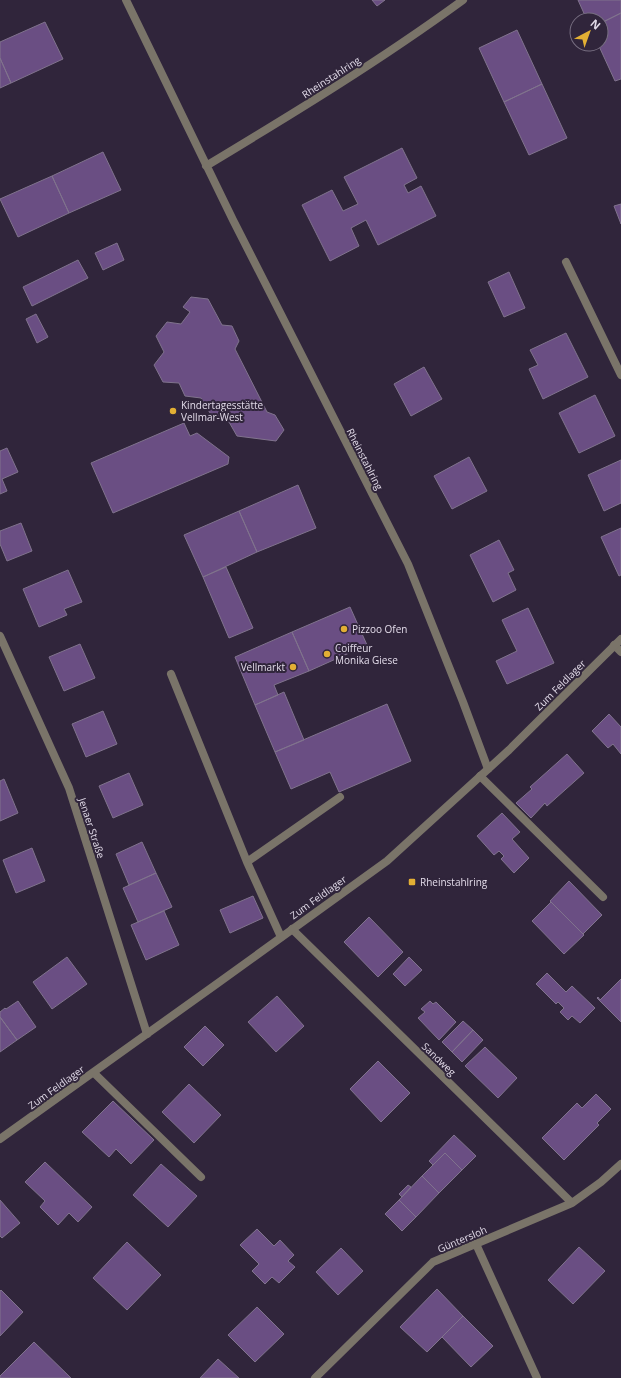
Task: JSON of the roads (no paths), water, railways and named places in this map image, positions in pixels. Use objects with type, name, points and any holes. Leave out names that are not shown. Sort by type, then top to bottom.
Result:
[{"type":"street","name":"Rheinstahlring","points":[[126,0],[206,166],[408,564],[488,769]]},
{"type":"street","name":"Rheinstahlring","points":[[206,166],[297,111],[416,33],[463,0]]},
{"type":"street","points":[[566,262],[621,375]]},
{"type":"street","name":"Jenaer Straße","points":[[0,636],[69,788],[147,1034]]},
{"type":"street","name":"Zum Feldlager","points":[[0,1139],[94,1073],[387,861],[509,750],[621,639]]},
{"type":"street","points":[[614,645],[621,652]]},
{"type":"street","points":[[171,674],[247,862],[281,937]]},
{"type":"street","points":[[480,776],[603,897]]},
{"type":"street","points":[[247,862],[340,797]]},
{"type":"street","name":"Sandweg","points":[[292,929],[572,1203]]},
{"type":"street","points":[[94,1073],[201,1176]]},
{"type":"street","name":"Güntersloh","points":[[315,1378],[433,1262],[572,1203],[601,1182],[621,1164]]},
{"type":"street","points":[[476,1244],[537,1378]]},
{"type":"place","name":"Kindertagesstätte Vellmar-West","points":[[173,411]]},
{"type":"place","name":"Pizzoo Ofen","points":[[344,629]]},
{"type":"place","name":"Coiffeur Monika Giese","points":[[327,654]]},
{"type":"place","name":"Vellmarkt","points":[[293,667]]},
{"type":"place","name":"Rheinstahlring","points":[[412,882]]}]
